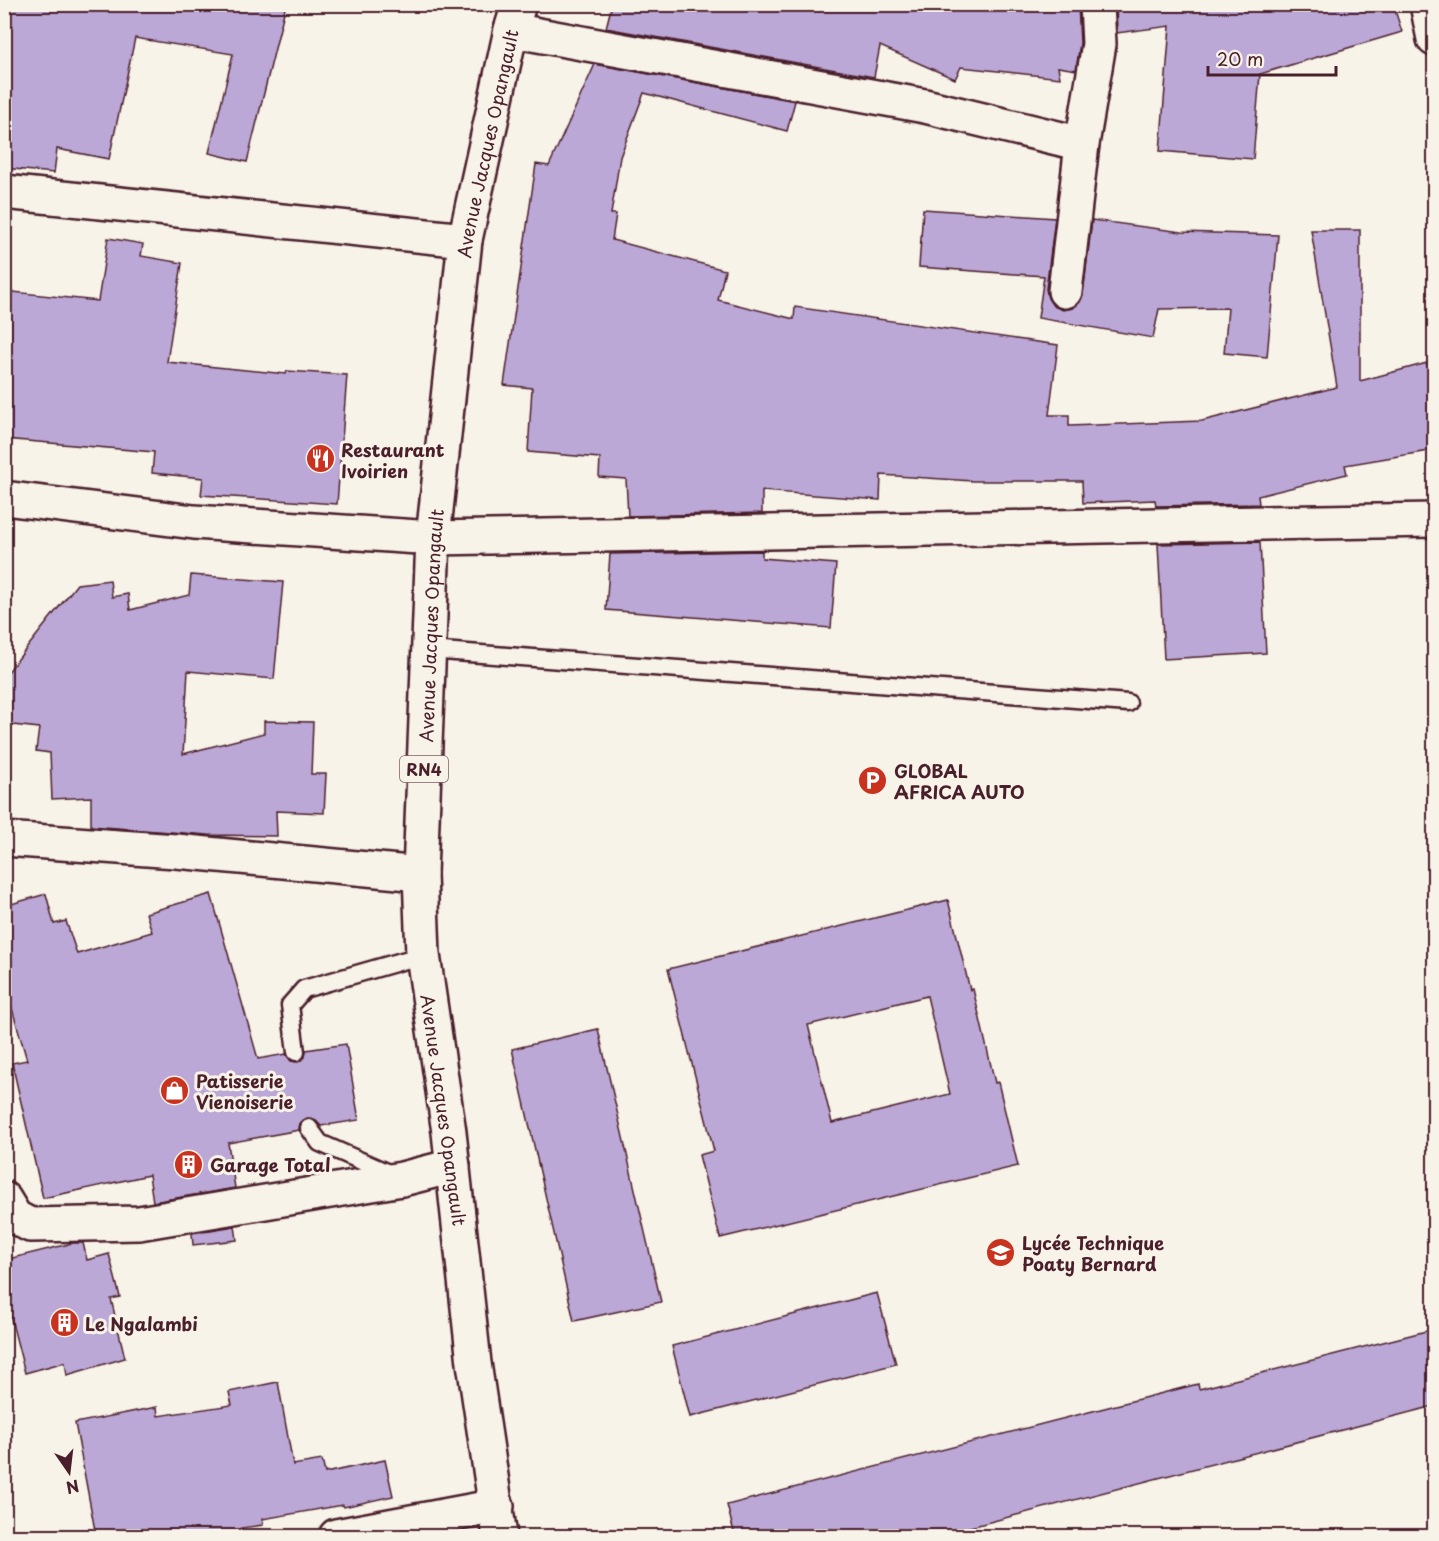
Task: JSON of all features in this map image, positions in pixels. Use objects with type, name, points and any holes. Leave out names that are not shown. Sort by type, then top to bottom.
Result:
[{"type":"main road","points":[[1065,291],[1082,144],[1099,44],[1097,4]]},
{"type":"main road","points":[[1427,4],[1434,39]]},
{"type":"main road","points":[[515,17],[925,106],[1082,144]]},
{"type":"main road","name":"Avenue Jacques Opangault","points":[[499,1521],[474,1363],[453,1166],[423,955],[420,874],[433,538],[465,240],[515,17]]},
{"type":"main road","points":[[4,192],[465,240]]},
{"type":"main road","points":[[4,498],[194,522],[433,538],[1434,520]]},
{"type":"main road","points":[[4,839],[176,851],[420,874]]},
{"type":"main road","points":[[4,1199],[15,1217],[30,1226],[139,1223],[402,1179],[453,1166]]},
{"type":"main road","points":[[336,1536],[499,1521]]},
{"type":"lane","points":[[429,650],[1128,703]]},
{"type":"lane","points":[[296,1052],[290,1005],[304,989],[423,955]]},
{"type":"lane","points":[[309,1128],[320,1143],[402,1179]]},
{"type":"building","points":[[4,4],[286,4],[247,162],[209,153],[233,54],[135,38],[109,159],[57,149],[54,173],[4,168]]},
{"type":"building","points":[[612,4],[1078,4],[1080,43],[1076,70],[1058,67],[1060,78],[961,67],[955,79],[880,46],[874,77],[606,28]]},
{"type":"building","points":[[1116,4],[1393,4],[1402,32],[1260,74],[1253,159],[1160,151],[1170,26],[1117,33]]},
{"type":"building","points":[[595,64],[795,101],[787,131],[644,93],[620,157],[611,214],[616,214],[612,240],[725,270],[718,300],[794,319],[795,307],[1058,345],[1049,415],[1069,415],[1069,426],[1202,421],[1337,387],[1311,230],[1360,230],[1360,381],[1427,363],[1434,408],[1434,450],[1345,465],[1347,474],[1258,496],[1259,504],[1156,506],[1155,500],[1083,503],[1082,481],[973,481],[881,475],[880,500],[762,491],[762,513],[628,516],[626,479],[599,477],[600,458],[528,452],[532,388],[504,385],[536,164],[549,166]]},
{"type":"building","points":[[923,209],[1055,218],[1046,289],[1053,306],[1063,310],[1073,308],[1080,302],[1083,294],[1092,220],[1182,232],[1278,235],[1267,357],[1224,353],[1228,308],[1159,309],[1153,338],[1038,318],[1044,276],[919,267]]},
{"type":"building","points":[[108,238],[143,244],[141,256],[182,263],[167,362],[286,374],[287,371],[347,375],[337,504],[201,495],[203,478],[152,473],[154,452],[4,439],[4,291],[98,301]]},
{"type":"building","points":[[1260,542],[1266,653],[1164,659],[1158,544]]},
{"type":"building","points":[[762,551],[762,558],[836,564],[831,628],[606,610],[610,554]]},
{"type":"building","points":[[191,575],[283,582],[274,679],[188,671],[183,754],[264,733],[264,721],[313,722],[311,774],[326,774],[324,813],[276,811],[277,836],[208,835],[91,826],[91,797],[52,799],[50,753],[36,751],[39,728],[4,724],[4,677],[77,584],[110,580],[112,597],[128,594],[130,610],[189,595]]},
{"type":"building","points":[[46,894],[54,924],[66,921],[77,954],[152,932],[146,913],[211,894],[258,1059],[286,1054],[291,1061],[298,1062],[305,1057],[306,1050],[346,1044],[359,1120],[321,1126],[314,1119],[307,1118],[300,1123],[299,1130],[228,1143],[235,1188],[153,1202],[149,1175],[43,1198],[12,1063],[27,1060],[4,981],[4,906]]},
{"type":"building","points":[[948,900],[970,990],[973,989],[995,1083],[998,1082],[1018,1166],[720,1238],[699,1155],[714,1151],[668,969]],"holes":[[[927,996],[950,1094],[832,1123],[808,1025]]]},
{"type":"building","points":[[598,1029],[661,1302],[574,1321],[512,1049]]},
{"type":"building","points":[[235,1226],[237,1240],[193,1245],[192,1233]]},
{"type":"building","name":"Le Ngalambi","points":[[73,1243],[83,1243],[87,1260],[109,1254],[120,1297],[111,1299],[125,1358],[67,1375],[65,1362],[25,1373],[4,1292],[4,1260]]},
{"type":"building","points":[[877,1293],[896,1364],[690,1417],[672,1346]]},
{"type":"building","points":[[1434,1329],[1434,1406],[936,1536],[735,1536],[727,1505],[1198,1384],[1199,1389]]},
{"type":"building","points":[[278,1382],[293,1465],[322,1460],[325,1473],[385,1460],[393,1496],[344,1507],[343,1505],[262,1519],[263,1525],[241,1528],[242,1531],[199,1536],[96,1536],[75,1423],[157,1407],[158,1416],[232,1405],[229,1392]]},
{"type":"place","name":"Restaurant Ivoirien","points":[[320,459]]},
{"type":"place","name":"GLOBAL AFRICA AUTO","points":[[873,780]]},
{"type":"place","name":"Patisserie Vienoiserie","points":[[175,1090]]},
{"type":"place","name":"Garage Total","points":[[189,1164]]},
{"type":"place","name":"Lycée Technique Poaty Bernard","points":[[1001,1252]]},
{"type":"place","name":"Le Ngalambi","points":[[64,1323]]}]
